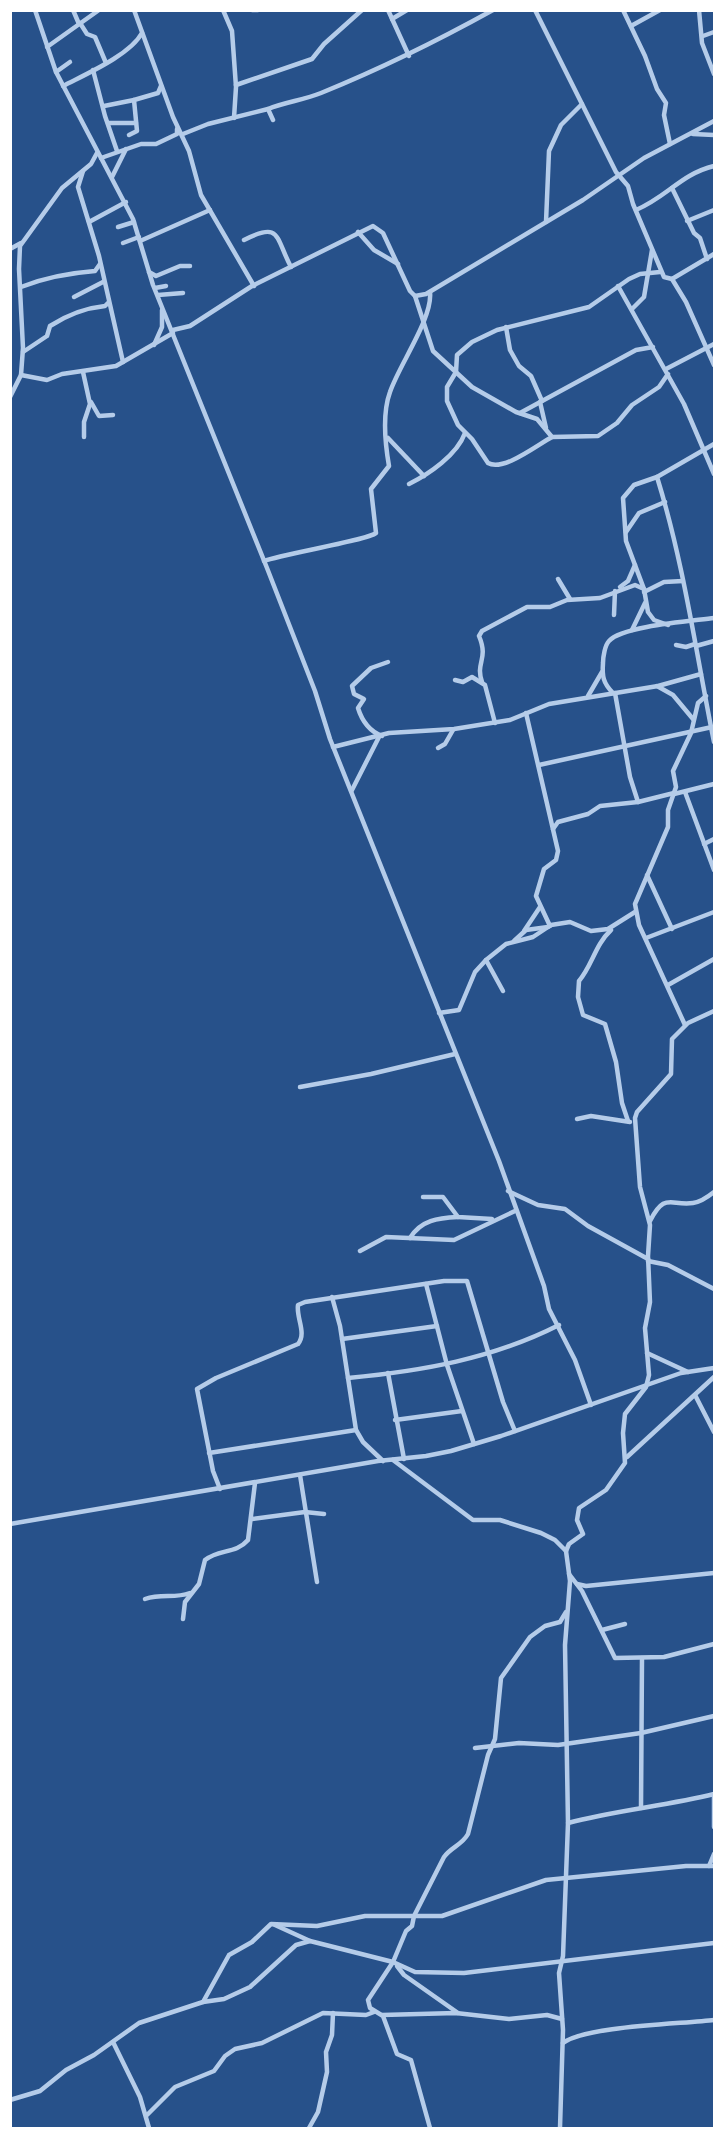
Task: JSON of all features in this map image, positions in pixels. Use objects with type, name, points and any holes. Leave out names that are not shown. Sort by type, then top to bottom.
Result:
[{"type":"street","points":[[35,10],[56,72],[99,156],[126,201],[155,288],[264,561],[333,747],[499,1161],[515,1211],[539,1272],[549,1309],[559,1325],[591,1405]]},
{"type":"street","points":[[73,10],[87,34],[95,37],[106,63]]},
{"type":"street","points":[[47,47],[99,10]]},
{"type":"street","points":[[134,10],[177,124],[183,134],[201,195],[254,286]]},
{"type":"street","points":[[223,10],[232,31],[236,85],[234,118]]},
{"type":"street","points":[[252,10],[258,10]]},
{"type":"street","points":[[236,85],[312,59],[324,44],[362,10]]},
{"type":"street","points":[[388,10],[409,55]]},
{"type":"street","points":[[392,19],[407,10]]},
{"type":"street","points":[[183,134],[318,95],[409,55],[493,10]]},
{"type":"street","points":[[535,10],[582,104],[628,186],[660,272],[664,277],[672,279],[714,254]]},
{"type":"street","points":[[623,10],[657,89],[666,103],[664,115],[670,144]]},
{"type":"street","points":[[631,26],[660,10]]},
{"type":"street","points":[[699,10],[703,45],[714,74]]},
{"type":"street","points":[[63,86],[106,63],[137,40],[142,32]]},
{"type":"street","points":[[703,36],[714,32]]},
{"type":"street","points":[[56,72],[70,62]]},
{"type":"street","points":[[93,69],[117,151]]},
{"type":"street","points":[[104,106],[158,93],[161,83]]},
{"type":"street","points":[[129,135],[137,132],[134,100]]},
{"type":"street","points":[[546,222],[549,151],[561,125],[582,104]]},
{"type":"street","points":[[268,109],[273,120]]},
{"type":"street","points":[[415,296],[430,292],[670,144],[714,122]]},
{"type":"street","points":[[108,123],[136,123]]},
{"type":"street","points":[[10,397],[21,375],[23,352],[19,262],[22,243],[62,188],[99,156],[146,143],[155,145],[177,134],[177,124]]},
{"type":"street","points":[[692,134],[714,135]]},
{"type":"street","points":[[112,177],[126,149]]},
{"type":"street","points":[[636,210],[654,202],[691,173],[714,166]]},
{"type":"street","points":[[85,168],[78,187],[100,264],[123,362]]},
{"type":"street","points":[[672,188],[694,234],[700,238],[707,259]]},
{"type":"street","points":[[89,222],[126,201]]},
{"type":"street","points":[[123,243],[139,239],[210,210]]},
{"type":"street","points":[[687,221],[714,210]]},
{"type":"street","points":[[118,227],[134,222]]},
{"type":"street","points":[[21,375],[42,380],[123,362],[154,345],[173,331],[190,326],[254,286],[373,226],[380,230],[415,296],[433,351],[485,395],[519,414],[537,419],[552,437]]},
{"type":"street","points":[[244,240],[265,229],[271,231],[278,238],[291,267]]},
{"type":"street","points":[[358,232],[374,250],[398,264]]},
{"type":"street","points":[[10,249],[22,243]]},
{"type":"street","points":[[632,309],[643,299],[652,249]]},
{"type":"street","points":[[21,287],[43,278],[82,270],[95,271],[100,264]]},
{"type":"street","points":[[149,272],[156,276],[180,266],[190,266]]},
{"type":"street","points":[[660,272],[640,274],[594,301],[590,307],[506,327],[461,349],[456,359],[456,372],[447,387],[446,398],[458,425],[488,463],[500,466],[552,437],[598,436],[617,423],[632,405],[659,387],[667,372],[714,344]]},
{"type":"street","points":[[672,279],[686,302],[714,365]]},
{"type":"street","points":[[74,297],[103,282]]},
{"type":"street","points":[[155,288],[166,286]]},
{"type":"street","points":[[618,286],[684,404],[714,474]]},
{"type":"street","points":[[264,561],[375,535],[371,489],[389,466],[388,399],[423,322],[430,300],[430,292]]},
{"type":"street","points":[[158,295],[183,293]]},
{"type":"street","points":[[23,352],[47,336],[50,326],[58,321],[79,311],[105,306],[108,303]]},
{"type":"street","points":[[154,345],[162,327],[162,304]]},
{"type":"street","points":[[506,327],[510,350],[519,366],[531,376],[541,402],[545,429]]},
{"type":"street","points":[[519,414],[636,350],[653,347]]},
{"type":"street","points":[[83,372],[90,399],[99,416],[113,415]]},
{"type":"street","points":[[84,437],[84,422],[90,399]]},
{"type":"street","points":[[409,484],[424,476],[459,444],[465,433]]},
{"type":"street","points":[[387,436],[402,455],[424,476]]},
{"type":"street","points":[[668,625],[650,616],[626,532],[622,504],[626,493],[634,485],[657,477],[714,444]]},
{"type":"street","points":[[657,477],[665,502],[692,622],[714,742]]},
{"type":"street","points":[[626,532],[639,513],[665,502]]},
{"type":"street","points":[[615,591],[628,581],[635,565]]},
{"type":"street","points":[[558,579],[570,599]]},
{"type":"street","points":[[644,591],[664,582],[683,581]]},
{"type":"street","points":[[495,723],[488,690],[482,682],[479,671],[484,653],[478,636],[480,633],[527,607],[550,607],[570,599],[600,598],[635,585],[644,591]]},
{"type":"street","points":[[614,615],[615,591]]},
{"type":"street","points":[[632,630],[646,600]]},
{"type":"street","points":[[588,696],[602,672],[609,641],[632,630],[714,618]]},
{"type":"street","points":[[676,645],[686,647],[714,640]]},
{"type":"street","points":[[380,737],[363,720],[358,708],[364,699],[354,694],[352,686],[371,669],[388,662]]},
{"type":"street","points":[[602,672],[604,683],[614,693],[624,747],[638,802]]},
{"type":"street","points":[[333,747],[398,732],[454,729],[495,723],[549,704],[657,686],[701,674]]},
{"type":"street","points":[[456,680],[463,682],[472,677],[482,682]]},
{"type":"street","points":[[657,686],[672,695],[693,719]]},
{"type":"street","points":[[685,1025],[635,912],[635,904],[668,827],[668,810],[674,794],[674,771],[691,733],[698,703],[706,696]]},
{"type":"street","points":[[526,713],[558,857],[544,869],[536,896],[549,926]]},
{"type":"street","points":[[539,765],[711,727]]},
{"type":"street","points":[[438,748],[445,744],[454,729]]},
{"type":"street","points":[[352,790],[380,737]]},
{"type":"street","points":[[553,829],[558,822],[588,814],[600,806],[638,802],[714,784]]},
{"type":"street","points":[[685,792],[714,870]]},
{"type":"street","points":[[704,844],[714,839]]},
{"type":"street","points":[[647,875],[672,929]]},
{"type":"street","points":[[440,1013],[459,1010],[475,972],[486,960],[524,931],[540,907]]},
{"type":"street","points":[[627,1457],[623,1433],[625,1414],[646,1387],[649,1375],[645,1328],[651,1294],[648,1260],[650,1221],[640,1187],[631,1122],[605,1024],[583,1015],[578,997],[579,981],[587,973],[590,958],[613,928],[635,912]]},
{"type":"street","points":[[646,938],[714,912]]},
{"type":"street","points":[[524,931],[570,922],[591,931],[613,928]]},
{"type":"street","points":[[514,940],[533,937],[549,926]]},
{"type":"street","points":[[668,985],[714,959]]},
{"type":"street","points":[[486,960],[503,991]]},
{"type":"street","points":[[631,1122],[669,1076],[671,1042],[685,1025],[714,1011]]},
{"type":"street","points":[[300,1087],[371,1074],[455,1054]]},
{"type":"street","points":[[576,1119],[591,1116],[631,1122]]},
{"type":"street","points":[[508,1191],[538,1205],[565,1209],[588,1226],[648,1260],[668,1265],[714,1289]]},
{"type":"street","points":[[650,1221],[657,1209],[668,1202],[693,1203],[714,1192]]},
{"type":"street","points":[[423,1197],[442,1197],[458,1217]]},
{"type":"street","points":[[360,1251],[386,1238],[454,1240],[515,1211]]},
{"type":"street","points":[[410,1238],[415,1230],[425,1222],[458,1217],[495,1220]]},
{"type":"street","points":[[220,1489],[209,1453],[197,1389],[216,1378],[294,1346],[302,1338],[298,1305],[332,1297],[458,1280],[469,1283],[489,1354],[515,1431]]},
{"type":"street","points":[[426,1284],[447,1365],[474,1444]]},
{"type":"street","points":[[332,1297],[342,1339],[356,1430],[363,1442],[383,1461]]},
{"type":"street","points":[[348,1378],[447,1365],[489,1354],[559,1325]]},
{"type":"street","points":[[342,1339],[437,1326]]},
{"type":"street","points":[[647,1353],[688,1372]]},
{"type":"street","points":[[10,1524],[383,1461],[426,1456],[515,1431],[688,1372],[714,1368]]},
{"type":"street","points":[[387,1373],[404,1459]]},
{"type":"street","points":[[560,2128],[563,2043],[559,1974],[562,1961],[568,1823],[565,1645],[569,1574],[566,1551],[569,1544],[583,1534],[577,1520],[579,1508],[611,1485],[627,1457],[714,1377]]},
{"type":"street","points":[[695,1395],[714,1432]]},
{"type":"street","points":[[395,1420],[462,1411]]},
{"type":"street","points":[[209,1453],[356,1430]]},
{"type":"street","points":[[393,1460],[473,1520],[500,1520],[542,1533],[555,1540],[566,1551]]},
{"type":"street","points":[[300,1475],[317,1582]]},
{"type":"street","points":[[183,1619],[184,1607],[190,1593],[201,1579],[205,1560],[219,1552],[239,1549],[249,1540],[255,1483]]},
{"type":"street","points":[[252,1519],[305,1512],[324,1514]]},
{"type":"street","points":[[576,1583],[586,1586],[714,1573]]},
{"type":"street","points":[[569,1574],[602,1630],[615,1658],[664,1657],[714,1644]]},
{"type":"street","points":[[146,1599],[161,1594],[174,1597],[190,1593]]},
{"type":"street","points":[[374,2012],[368,2005],[368,2000],[394,1963],[406,1931],[412,1926],[414,1916],[444,1857],[462,1843],[468,1834],[492,1747],[498,1716],[499,1683],[520,1647],[538,1630],[563,1619],[568,1607]]},
{"type":"street","points":[[602,1630],[625,1624]]},
{"type":"street","points":[[641,1808],[642,1658]]},
{"type":"street","points":[[475,1748],[519,1743],[567,1743],[641,1733],[714,1716]]},
{"type":"street","points":[[568,1823],[714,1795],[714,1827]]},
{"type":"street","points":[[203,2002],[229,1955],[272,1924],[317,1926],[366,1916],[442,1916],[544,1880],[686,1866],[712,1866],[714,1854]]},
{"type":"street","points":[[272,1924],[310,1941],[394,1963],[424,1974],[464,1973],[714,1943]]},
{"type":"street","points":[[10,2100],[40,2091],[66,2070],[113,2042],[139,2023],[203,2002],[224,1999],[250,1987],[296,1945],[310,1941]]},
{"type":"street","points":[[394,1963],[404,1975],[461,2014]]},
{"type":"street","points":[[147,2115],[175,2087],[215,2071],[230,2052],[256,2045],[320,2014],[366,2015],[374,2012],[382,2014],[461,2014],[504,2019],[547,2015],[562,2019]]},
{"type":"street","points":[[309,2128],[318,2112],[327,2072],[326,2052],[332,2035],[333,2013]]},
{"type":"street","points":[[382,2014],[398,2054],[411,2060],[430,2128]]},
{"type":"street","points":[[563,2043],[575,2036],[616,2028],[714,2019]]},
{"type":"street","points":[[113,2042],[147,2115],[149,2128]]}]
